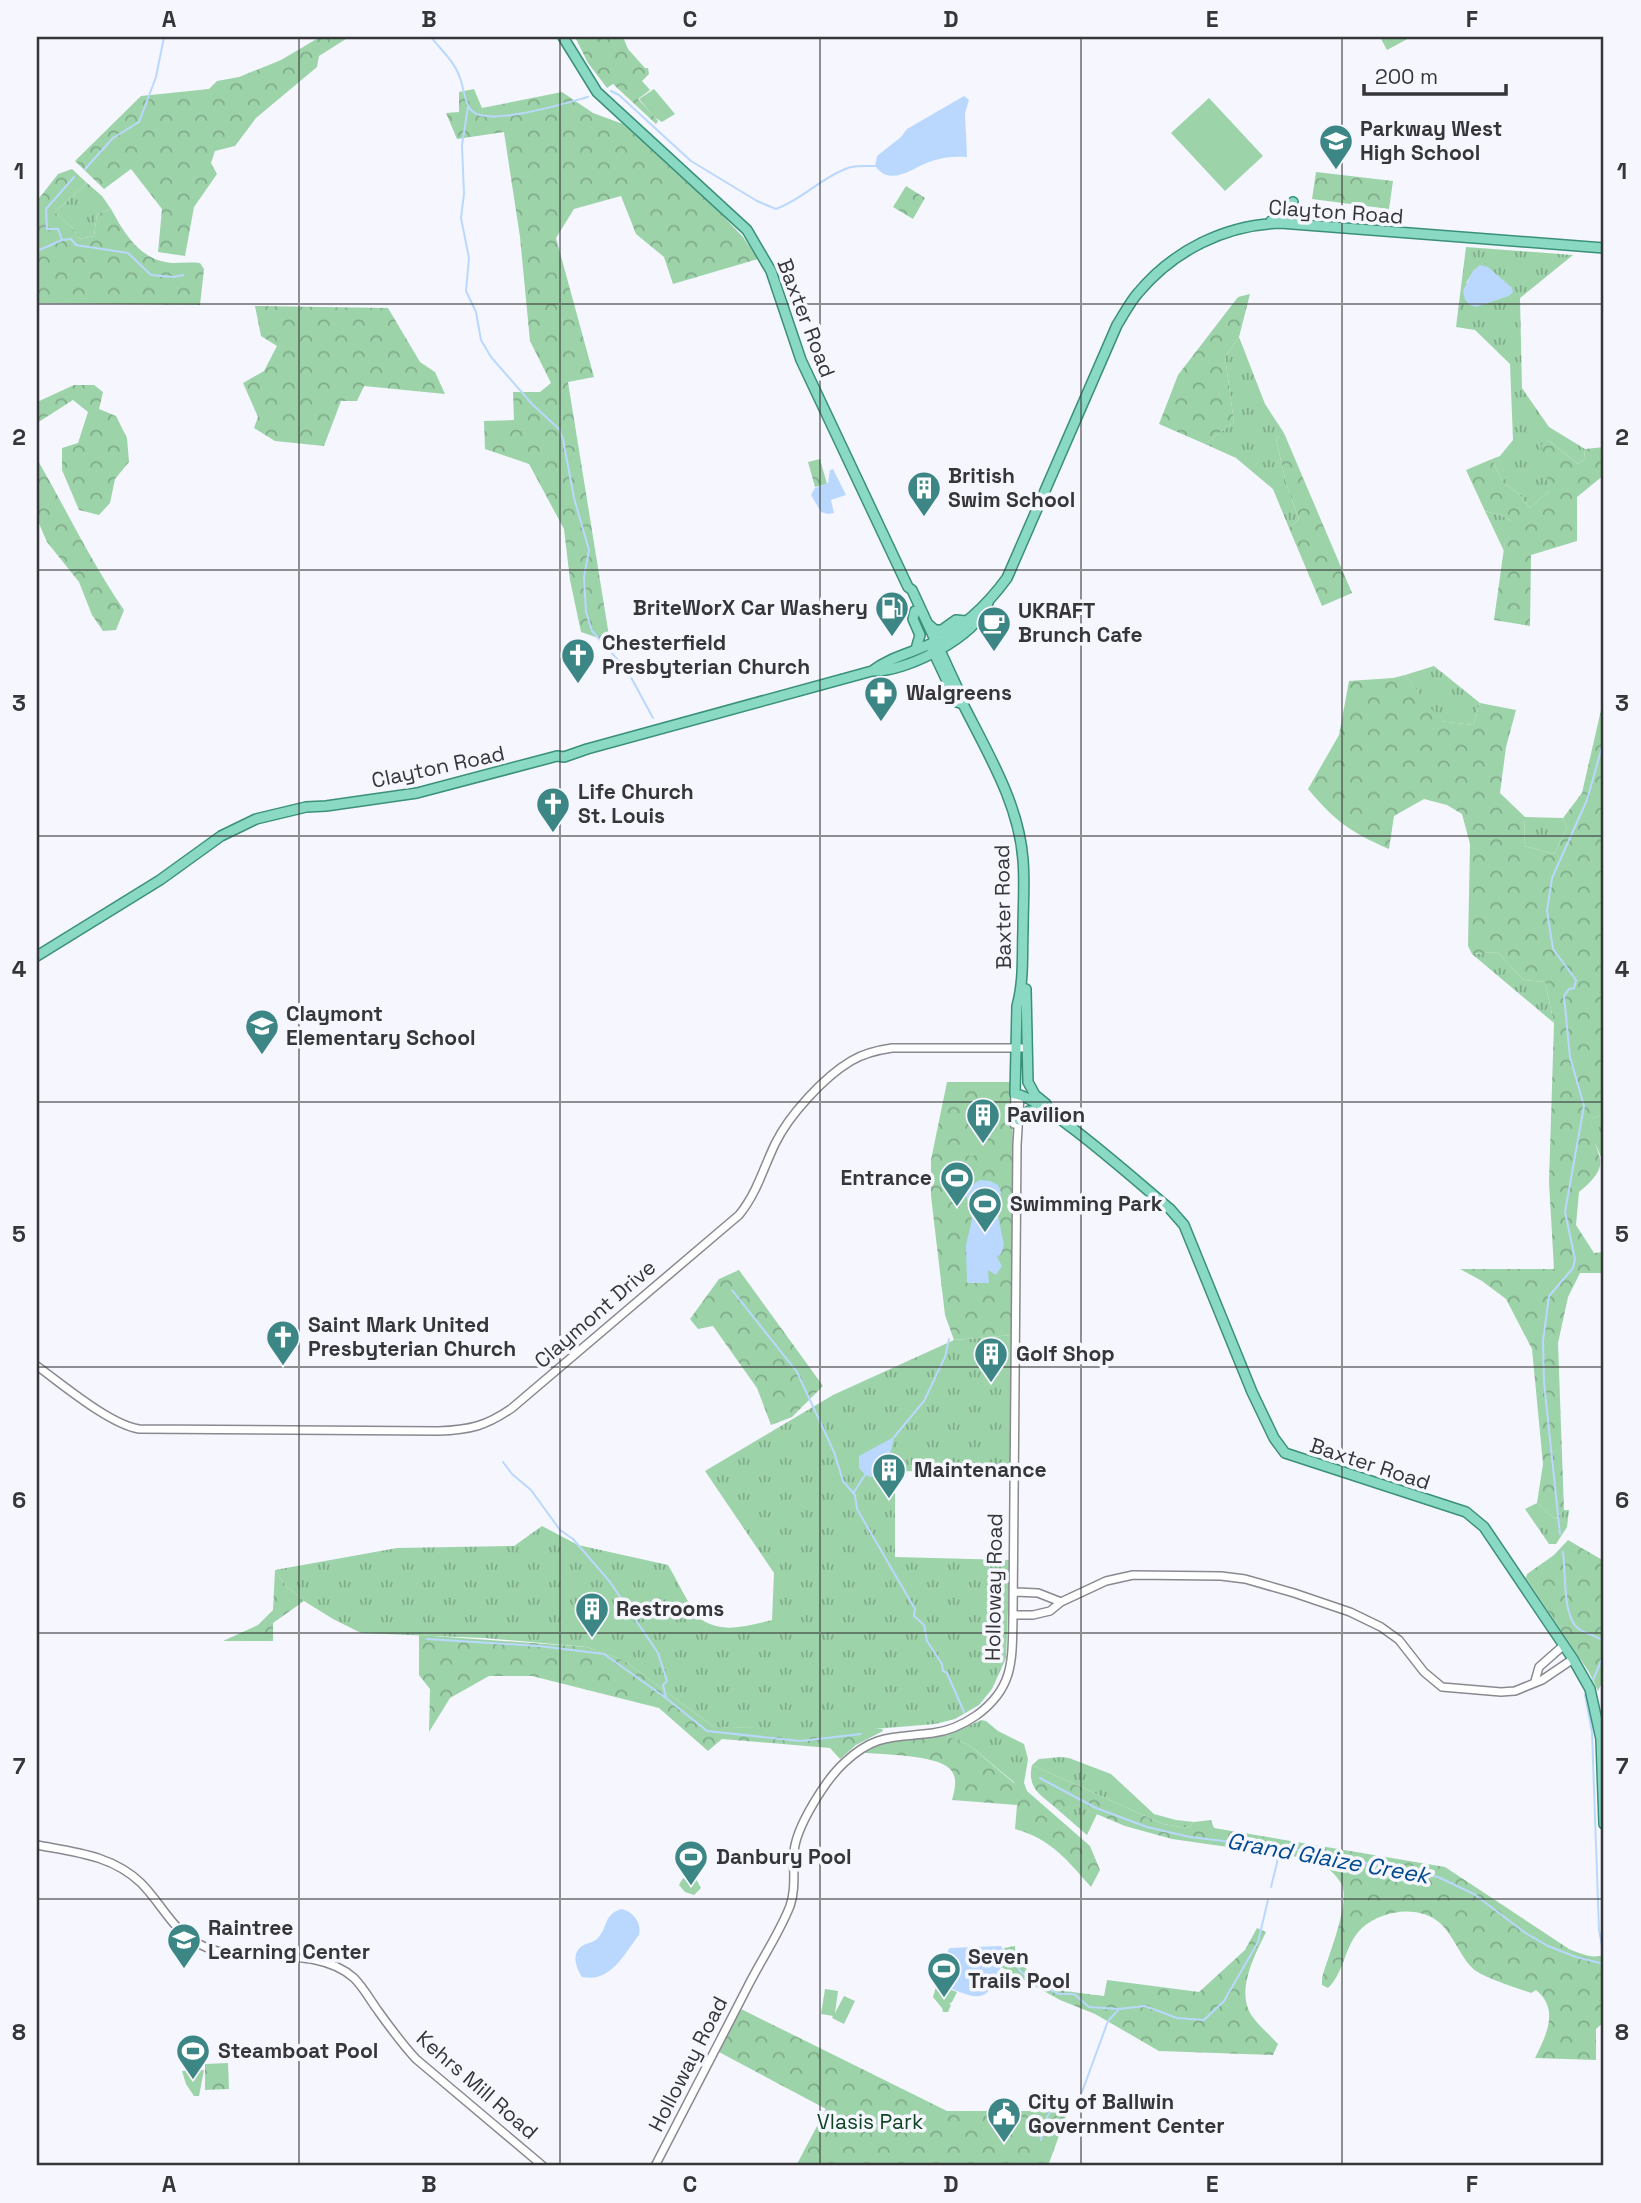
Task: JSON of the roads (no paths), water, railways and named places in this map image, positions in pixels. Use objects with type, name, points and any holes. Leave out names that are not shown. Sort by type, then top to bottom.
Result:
[{"type":"main road","name":"Baxter Road","points":[[563,37],[597,92],[747,230],[762,254],[778,289],[806,373],[908,587],[912,590],[927,623],[940,667],[957,702],[963,704]]},
{"type":"main road","points":[[1266,223],[1284,215],[1293,202]]},
{"type":"main road","name":"Clayton Road","points":[[872,671],[883,662],[916,649],[951,643],[985,614],[988,603],[1015,561],[1117,325],[1138,293],[1166,267],[1206,239],[1266,223],[1604,248]]},
{"type":"main road","name":"Baxter Road","points":[[908,587],[907,593],[915,611],[1003,785],[1018,830],[1023,860],[1023,1004],[1017,1095],[1048,1110],[1170,1209],[1184,1225],[1252,1392],[1274,1438],[1285,1453],[1458,1510],[1475,1518],[1484,1527],[1573,1659],[1590,1689],[1601,1740],[1604,1824]]},
{"type":"main road","name":"Clayton Road","points":[[37,956],[208,847],[262,822],[320,810],[326,806],[444,787],[564,757],[587,748],[872,671],[883,672],[901,666],[934,647],[988,603]]},
{"type":"main road","points":[[915,611],[913,619],[920,635],[916,649]]},
{"type":"main road","points":[[927,623],[935,630],[942,630],[956,620],[966,621]]},
{"type":"main road","points":[[901,666],[908,668],[928,662],[940,667]]},
{"type":"main road","name":"Clayton Road","points":[[37,961],[125,906],[127,901]]},
{"type":"main road","points":[[1022,967],[1025,971],[1028,1082],[1035,1095],[1075,1132]]},
{"type":"main road","points":[[1019,1120],[1026,1112],[1034,1109],[1048,1110]]},
{"type":"street","name":"Claymont Drive","points":[[37,1366],[110,1417],[127,1427],[139,1429],[438,1431],[462,1430],[484,1425],[512,1408],[739,1215],[755,1193],[776,1142],[788,1123],[819,1087],[852,1060],[874,1051],[892,1048],[1019,1048]]},
{"type":"street","name":"Holloway Road","points":[[655,2166],[790,1905],[796,1840],[802,1821],[812,1806],[844,1763],[863,1747],[891,1736],[943,1732],[973,1717],[989,1705],[1002,1690],[1010,1670],[1014,1592],[1019,1120],[1017,1095]]},
{"type":"street","name":"Holloway Road","points":[[1017,1095],[1014,1124],[1017,1145]]},
{"type":"street","points":[[1013,1615],[1033,1615],[1049,1611],[1061,1602],[1106,1581],[1133,1575],[1236,1577],[1294,1592],[1350,1612],[1381,1627],[1399,1640],[1424,1672],[1442,1687],[1501,1692],[1523,1689],[1573,1659]]},
{"type":"street","points":[[1014,1592],[1038,1593],[1061,1602]]},
{"type":"street","points":[[1535,1681],[1539,1667],[1564,1646]]},
{"type":"street","name":"Kehrs Mill Road","points":[[37,1845],[98,1857],[119,1867],[140,1882],[182,1934],[208,1948],[239,1956],[309,1960],[347,1973],[360,1984],[416,2059],[543,2166]]},
{"type":"water","points":[[964,96],[969,100],[965,113],[967,157],[938,159],[894,176],[881,172],[875,166],[877,156],[907,129]]},
{"type":"water","points":[[1480,265],[1488,267],[1512,288],[1513,292],[1509,296],[1476,307],[1470,305],[1465,300],[1463,291],[1473,271]]},
{"type":"water","points":[[833,469],[846,495],[831,500],[834,513],[828,514],[821,512],[811,495],[815,488],[828,483],[830,470]]},
{"type":"water","name":"Swimming Park","points":[[980,1180],[998,1185],[1001,1192],[998,1216],[1004,1245],[997,1257],[1002,1266],[996,1275],[988,1270],[989,1283],[967,1283],[966,1245],[972,1220],[966,1195],[969,1187]]},
{"type":"water","points":[[894,1437],[887,1461],[879,1475],[866,1475],[859,1468],[859,1456]]},
{"type":"water","points":[[621,1909],[636,1918],[639,1935],[609,1971],[592,1978],[582,1977],[576,1961],[579,1949],[597,1939],[608,1918]]},
{"type":"water","points":[[1001,1946],[1005,1952],[1004,1959],[988,1992],[973,1996],[952,1989],[947,1978],[950,1948]]},
{"type":"waterway","points":[[85,169],[113,138],[139,122],[156,77],[164,37]]},
{"type":"waterway","points":[[431,37],[456,68],[470,108],[481,115],[528,112],[588,97]]},
{"type":"waterway","points":[[611,91],[619,95],[691,161],[757,201],[776,209],[794,201],[843,170],[875,166]]},
{"type":"waterway","points":[[468,107],[462,145],[464,194],[461,218],[469,258],[466,291],[476,312],[481,340],[491,357],[533,405],[559,429],[589,550],[584,577],[586,612],[592,631],[627,670],[653,718]]},
{"type":"waterway","points":[[37,251],[62,240],[58,229],[47,229],[46,209],[74,177]]},
{"type":"waterway","points":[[62,240],[71,239],[76,245],[128,253],[151,275],[183,275]]},
{"type":"waterway","points":[[1560,1534],[1544,1382],[1543,1341],[1549,1296],[1573,1268],[1575,1259],[1565,1212],[1584,1106],[1570,1057],[1564,996],[1569,989],[1574,988],[1576,980],[1553,949],[1547,911],[1552,878],[1587,800],[1604,740]]},
{"type":"waterway","points":[[732,1290],[797,1372],[834,1452],[843,1481],[855,1495],[857,1509],[915,1609],[914,1616],[924,1625],[927,1641],[942,1664],[943,1671],[947,1673],[964,1712]]},
{"type":"waterway","points":[[894,1437],[924,1401],[945,1357],[949,1339]]},
{"type":"waterway","points":[[503,1462],[512,1474],[531,1490],[560,1530],[573,1539],[610,1582],[658,1653],[667,1681],[663,1685],[666,1698]]},
{"type":"waterway","points":[[854,1492],[865,1475]]},
{"type":"waterway","points":[[1563,1552],[1570,1615],[1579,1629],[1604,1642]]},
{"type":"waterway","name":"Grand Glaize Creek","points":[[427,1639],[539,1646],[604,1654],[707,1731],[800,1741],[861,1734]]},
{"type":"waterway","points":[[1593,1680],[1604,1654]]},
{"type":"waterway","points":[[1585,1695],[1592,1732],[1599,1930],[1604,1957]]},
{"type":"waterway","name":"Grand Glaize Creek","points":[[1040,1778],[1096,1808],[1147,1827],[1190,1837],[1306,1851],[1438,1877],[1474,1894],[1524,1932],[1548,1946],[1604,1964]]},
{"type":"waterway","points":[[1271,1887],[1278,1848]]},
{"type":"waterway","points":[[1082,2092],[1108,2021],[1119,2009],[1145,2006],[1177,2018],[1204,2020],[1224,2001],[1258,1942],[1268,1900]]},
{"type":"waterway","points":[[1005,1952],[1011,1953],[1020,1971],[1034,1982],[1059,1994],[1074,1994],[1089,2007],[1119,2009]]},
{"type":"waterway","points":[[1041,2140],[1052,2109],[1068,2098]]},
{"type":"place","name":"Parkway West High School","points":[[1336,171]]},
{"type":"place","name":"British Swim School","points":[[924,518]]},
{"type":"place","name":"BriteWorX Car Washery","points":[[892,638]]},
{"type":"place","name":"UKRAFT Brunch Cafe","points":[[994,653]]},
{"type":"place","name":"Chesterfield Presbyterian Church","points":[[578,685]]},
{"type":"place","name":"Walgreens","points":[[881,723]]},
{"type":"place","name":"Life Church St. Louis","points":[[553,834]]},
{"type":"place","name":"Claymont Elementary School","points":[[262,1056]]},
{"type":"place","name":"Pavilion","points":[[983,1145]]},
{"type":"place","name":"Entrance","points":[[957,1208]]},
{"type":"place","name":"Swimming Park","points":[[985,1234]]},
{"type":"place","name":"Saint Mark United Presbyterian Church","points":[[283,1367]]},
{"type":"place","name":"Golf Shop","points":[[991,1384]]},
{"type":"place","name":"Maintenance","points":[[889,1500]]},
{"type":"place","name":"Restrooms","points":[[592,1639]]},
{"type":"place","name":"Danbury Pool","points":[[691,1887]]},
{"type":"place","name":"Raintree Learning Center","points":[[184,1970]]},
{"type":"place","name":"Seven Trails Pool","points":[[944,1999]]},
{"type":"place","name":"Steamboat Pool","points":[[193,2081]]},
{"type":"place","name":"City of Ballwin Government Center","points":[[1004,2144]]},
{"type":"park label","name":"Vlasis Park","points":[[870,2122]]}]
